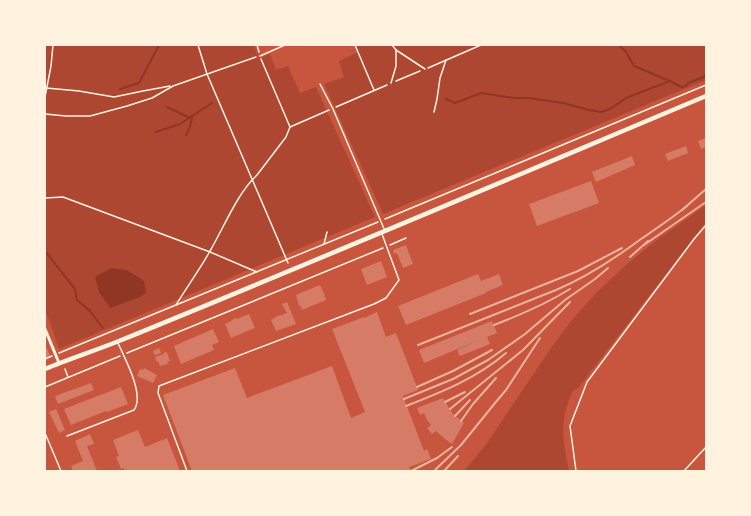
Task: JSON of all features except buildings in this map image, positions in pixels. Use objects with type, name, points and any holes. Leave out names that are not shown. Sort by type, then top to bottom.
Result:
[{"type":"main road","points":[[45,369],[383,232],[706,96]]},
{"type":"street","points":[[45,328],[59,363]]},
{"type":"lane","points":[[260,56],[285,45]]},
{"type":"lane","points":[[392,45],[396,50],[425,69]]},
{"type":"lane","points":[[391,83],[396,66],[396,50]]},
{"type":"lane","points":[[187,471],[158,393],[159,386],[374,304],[386,298],[399,280],[386,246],[381,221],[333,108],[320,84]]},
{"type":"lane","points":[[576,471],[570,426],[587,382],[706,225]]},
{"type":"lane","points":[[67,436],[134,410],[138,401],[136,387],[117,341]]},
{"type":"lane","points":[[684,471],[706,447]]},
{"type":"path","points":[[45,97],[51,66],[53,45]]},
{"type":"path","points":[[198,45],[207,74],[288,263]]},
{"type":"path","points":[[176,305],[210,252],[238,200],[286,138],[290,127],[260,56],[257,45]]},
{"type":"path","points":[[355,45],[374,90]]},
{"type":"path","points":[[290,127],[481,45]]},
{"type":"path","points":[[46,88],[114,97],[172,86],[260,56]]},
{"type":"path","points":[[434,112],[440,78],[446,60]]},
{"type":"path","points":[[56,354],[258,272],[286,259],[381,221],[706,85]]},
{"type":"path","points":[[45,114],[90,116],[152,98],[172,86]]},
{"type":"path","points":[[45,198],[63,197],[210,252],[258,272]]},
{"type":"path","points":[[324,244],[327,232]]},
{"type":"path","points":[[45,387],[406,238]]},
{"type":"path","points":[[64,369],[68,377]]},
{"type":"path","points":[[45,433],[60,471]]},
{"type":"shaded area","points":[[45,45],[254,45],[259,59],[270,54],[276,70],[288,66],[300,93],[316,87],[375,217],[59,349],[45,309]]},
{"type":"shaded area","points":[[356,45],[706,45],[706,80],[383,214],[324,84],[344,77],[339,61],[358,52]]},
{"type":"shaded area","points":[[706,205],[706,222],[579,387],[573,391],[566,409],[563,425],[569,471],[464,471],[485,446],[571,321],[596,293],[626,265],[654,242]]},
{"type":"shaded area","points":[[111,268],[127,270],[144,281],[146,293],[140,297],[110,308],[99,292],[95,277]]},
{"type":"waterway","points":[[120,89],[139,83],[159,45]]},
{"type":"waterway","points":[[619,45],[626,52],[634,66],[681,87],[706,76]]},
{"type":"waterway","points":[[446,99],[455,103],[481,93],[563,103],[601,112],[610,109],[626,98],[670,81]]},
{"type":"waterway","points":[[156,132],[180,124],[212,103]]},
{"type":"waterway","points":[[167,107],[190,118]]},
{"type":"waterway","points":[[186,135],[192,118]]},
{"type":"waterway","points":[[45,251],[75,289],[77,300],[89,310],[103,328]]},
{"type":"railway","points":[[682,210],[706,189]]},
{"type":"railway","points":[[644,245],[706,202]]},
{"type":"railway","points":[[418,345],[556,290],[579,279],[621,254],[687,206]]},
{"type":"railway","points":[[630,257],[648,241]]},
{"type":"railway","points":[[470,314],[578,271],[622,248]]},
{"type":"railway","points":[[404,399],[453,379],[488,360],[525,334],[565,300],[608,268]]},
{"type":"railway","points":[[494,325],[533,309],[570,289]]},
{"type":"railway","points":[[450,409],[523,350],[570,302]]},
{"type":"railway","points":[[434,471],[461,445],[506,390],[540,338]]},
{"type":"railway","points":[[417,387],[453,371],[492,350]]},
{"type":"railway","points":[[406,406],[459,384],[483,370],[506,353]]},
{"type":"railway","points":[[461,421],[473,404],[496,378]]},
{"type":"railway","points":[[445,402],[465,392]]},
{"type":"railway","points":[[455,416],[470,400]]},
{"type":"railway","points":[[411,471],[437,458],[452,447]]},
{"type":"railway","points":[[444,471],[458,456]]}]
